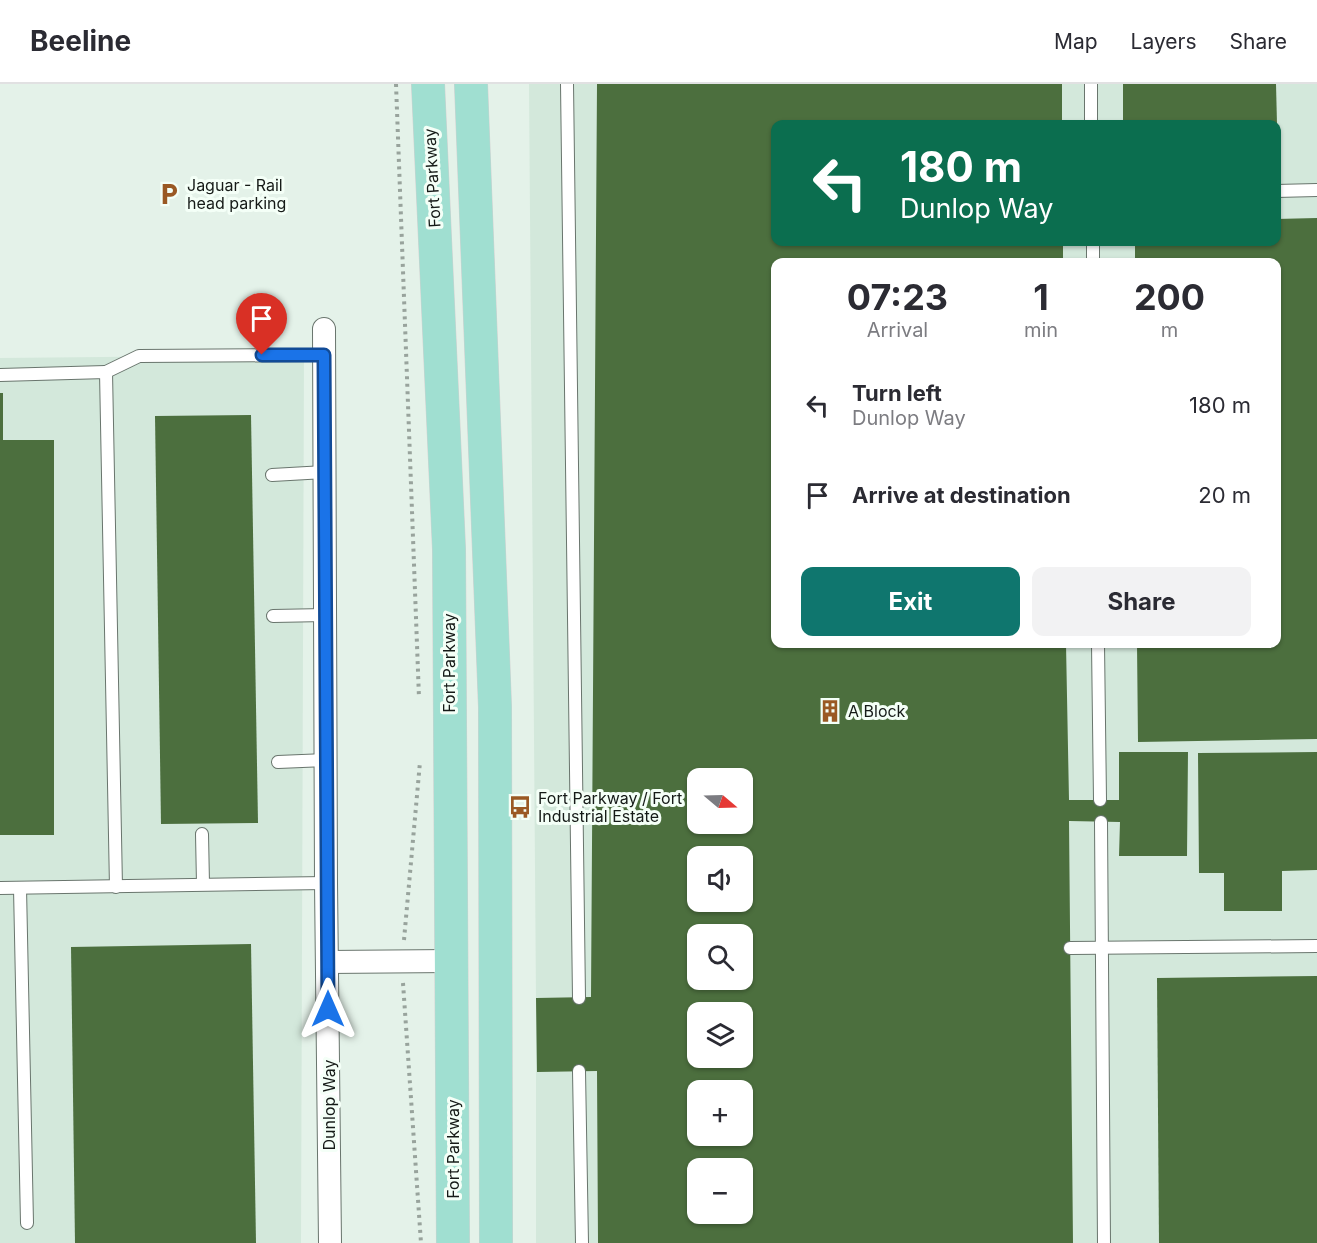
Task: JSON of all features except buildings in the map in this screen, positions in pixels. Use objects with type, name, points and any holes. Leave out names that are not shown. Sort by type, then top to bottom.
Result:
[{"type":"main road","name":"Fort Parkway","points":[[428,84],[449,549],[453,1243]]},
{"type":"main road","points":[[471,84],[495,707],[496,1243]]},
{"type":"street","name":"Dunlop Way","points":[[324,329],[330,1243]]},
{"type":"street","points":[[327,962],[451,961]]},
{"type":"lane","points":[[567,84],[579,998]]},
{"type":"lane","points":[[1091,84],[1091,120]]},
{"type":"lane","points":[[1281,191],[1317,190]]},
{"type":"lane","points":[[0,375],[106,372],[139,356],[324,355]]},
{"type":"lane","points":[[106,372],[116,887]]},
{"type":"lane","points":[[272,475],[325,472]]},
{"type":"lane","points":[[273,616],[325,615]]},
{"type":"lane","points":[[1098,648],[1100,800]]},
{"type":"lane","points":[[278,762],[326,760]]},
{"type":"lane","points":[[1101,822],[1104,1243]]},
{"type":"lane","points":[[202,834],[203,884]]},
{"type":"lane","points":[[0,888],[326,884]]},
{"type":"lane","points":[[20,888],[27,1223]]},
{"type":"lane","points":[[1070,948],[1317,946]]},
{"type":"lane","points":[[578,947],[591,947]]},
{"type":"lane","points":[[579,1071],[582,1243]]},
{"type":"path","points":[[396,84],[420,707]]},
{"type":"path","points":[[421,754],[402,962],[421,1243]]},
{"type":"shaded area","name":"A Block","points":[[529,84],[1317,84],[1317,1243],[536,1243]]},
{"type":"shaded area","points":[[304,355],[301,1243],[0,1243],[0,358]]},
{"type":"place","name":"Jaguar - Rail head parking","points":[[169,194]]},
{"type":"place","name":"A Block","points":[[830,711]]},
{"type":"place","name":"Fort Parkway / Fort Industrial Estate","points":[[520,807]]},
{"type":"route","points":[[262,355],[324,355],[328,1009]]}]
